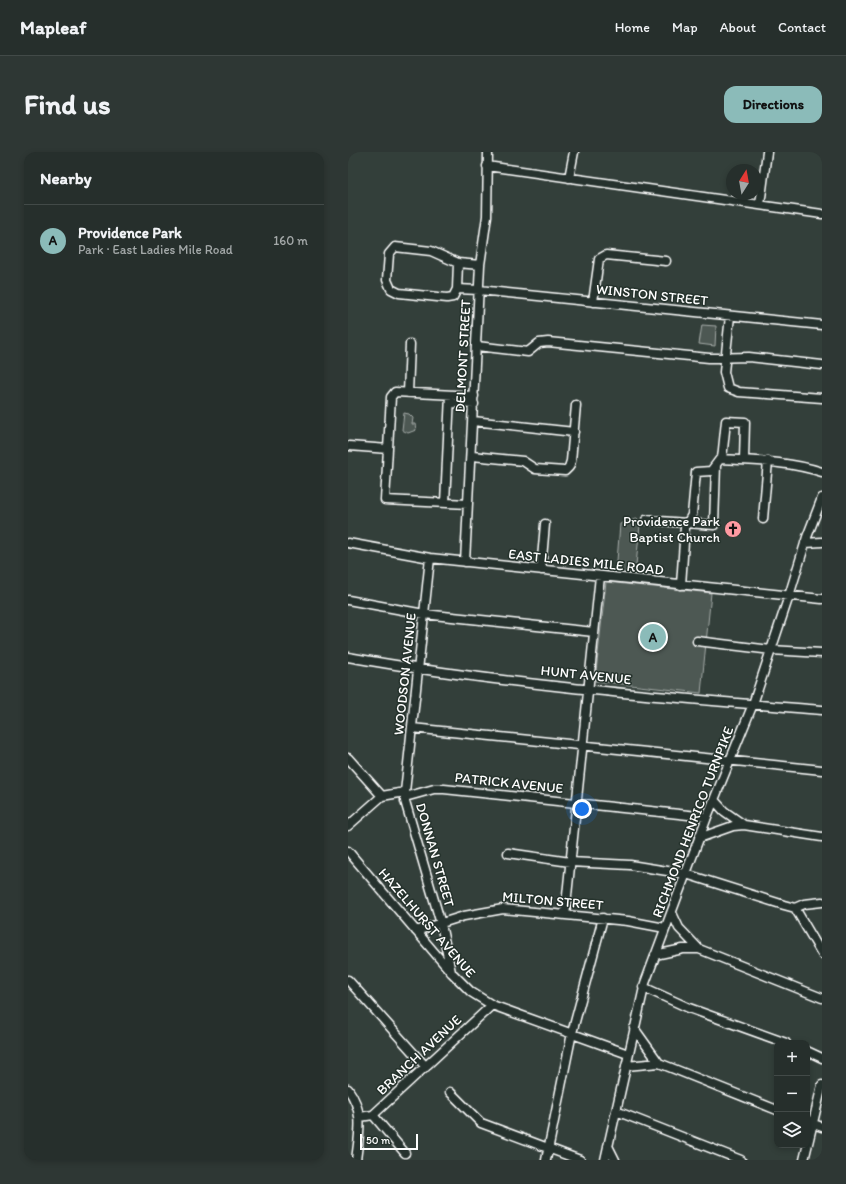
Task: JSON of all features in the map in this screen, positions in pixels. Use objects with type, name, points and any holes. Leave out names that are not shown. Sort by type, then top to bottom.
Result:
[{"type":"street","name":"DELMONT STREET","points":[[465,562],[472,456],[480,265],[487,216],[488,152]]},
{"type":"street","points":[[569,178],[574,152]]},
{"type":"street","points":[[760,205],[767,152]]},
{"type":"street","points":[[487,166],[822,214]]},
{"type":"street","points":[[458,263],[457,289],[451,298],[399,293],[391,289],[387,280],[389,254],[395,247],[431,251],[458,263],[480,265]]},
{"type":"street","points":[[593,302],[599,259],[602,256],[606,255],[666,261]]},
{"type":"street","name":"WINSTON STREET","points":[[457,289],[822,325]]},
{"type":"street","points":[[730,316],[725,382],[728,388],[733,391],[822,398]]},
{"type":"street","points":[[477,346],[528,352],[543,341],[709,358],[749,357],[822,365]]},
{"type":"street","points":[[408,393],[410,344]]},
{"type":"street","points":[[468,504],[385,500],[391,397],[395,392],[450,399],[474,400]]},
{"type":"street","points":[[444,503],[450,399]]},
{"type":"street","points":[[472,456],[523,461],[535,469],[562,472],[570,465],[576,405]]},
{"type":"street","points":[[473,421],[574,432]]},
{"type":"street","points":[[646,520],[714,524],[719,461],[726,421],[746,422],[744,460]]},
{"type":"street","points":[[349,446],[388,449]]},
{"type":"street","points":[[719,461],[768,461],[805,467],[822,472]]},
{"type":"street","points":[[681,585],[685,527],[692,515],[696,472],[712,471],[719,461]]},
{"type":"street","points":[[763,519],[768,461]]},
{"type":"street","name":"RICHMOND HENRICO TURNPIKE","points":[[605,1160],[643,987],[707,817],[753,704],[805,543],[822,498]]},
{"type":"street","points":[[541,570],[545,524]]},
{"type":"street","points":[[805,543],[822,542]]},
{"type":"street","name":"EAST LADIES MILE ROAD","points":[[348,543],[430,558],[822,599]]},
{"type":"street","name":"WOODSON AVENUE","points":[[405,795],[430,558]]},
{"type":"street","points":[[564,915],[600,576]]},
{"type":"street","points":[[348,600],[424,614],[594,632]]},
{"type":"street","points":[[697,641],[771,650],[822,653]]},
{"type":"street","name":"HUNT AVENUE","points":[[348,657],[417,670],[588,689],[822,710]]},
{"type":"street","points":[[412,728],[582,747],[822,770]]},
{"type":"street","points":[[348,758],[382,796],[348,826]]},
{"type":"street","name":"PATRICK AVENUE","points":[[382,796],[405,795],[434,789],[444,789],[707,817]]},
{"type":"street","name":"DONNAN STREET","points":[[405,795],[441,924]]},
{"type":"street","points":[[714,800],[724,811],[744,825]]},
{"type":"street","points":[[699,838],[733,826],[744,825],[822,837]]},
{"type":"street","name":"HAZELHURST AVENUE","points":[[348,851],[451,972],[470,992],[492,1005],[628,1054]]},
{"type":"street","points":[[508,853],[570,862],[630,865],[686,874],[795,908],[804,904],[822,902]]},
{"type":"street","points":[[795,908],[822,954]]},
{"type":"street","name":"MILTON STREET","points":[[416,931],[464,916],[502,909],[603,918],[665,928]]},
{"type":"street","points":[[672,913],[679,928],[699,949]]},
{"type":"street","points":[[546,1160],[572,1033],[603,918]]},
{"type":"street","points":[[441,924],[451,972]]},
{"type":"street","points":[[655,955],[683,949],[699,949],[822,998]]},
{"type":"street","points":[[348,980],[426,1067]]},
{"type":"street","points":[[643,987],[689,1008],[778,1040]]},
{"type":"street","name":"BRANCH AVENUE","points":[[360,1117],[373,1115],[492,1005]]},
{"type":"street","points":[[634,1028],[659,1063]]},
{"type":"street","points":[[810,1052],[822,1058]]},
{"type":"street","points":[[626,1066],[659,1063],[774,1109]]},
{"type":"street","points":[[822,1084],[810,1122],[822,1127]]},
{"type":"street","points":[[348,1090],[356,1100],[360,1117],[356,1160]]},
{"type":"street","points":[[450,1092],[481,1123],[580,1160]]},
{"type":"street","points":[[616,1111],[741,1160]]},
{"type":"street","points":[[373,1115],[406,1153]]},
{"type":"street","points":[[608,1146],[615,1160]]},
{"type":"street","points":[[804,1160],[806,1148]]},
{"type":"shaded area","points":[[702,325],[716,326],[715,346],[699,344]]},
{"type":"shaded area","points":[[404,413],[409,414],[413,418],[412,424],[415,424],[416,430],[408,433],[402,430]]},
{"type":"shaded area","points":[[637,519],[640,525],[635,575],[616,573],[620,524]]},
{"type":"shaded area","points":[[606,582],[711,593],[701,693],[595,681]]},
{"type":"place","name":"Providence Park Baptist Church","points":[[733,529]]},
{"type":"place","name":"Providence Park","points":[[653,637]]}]
